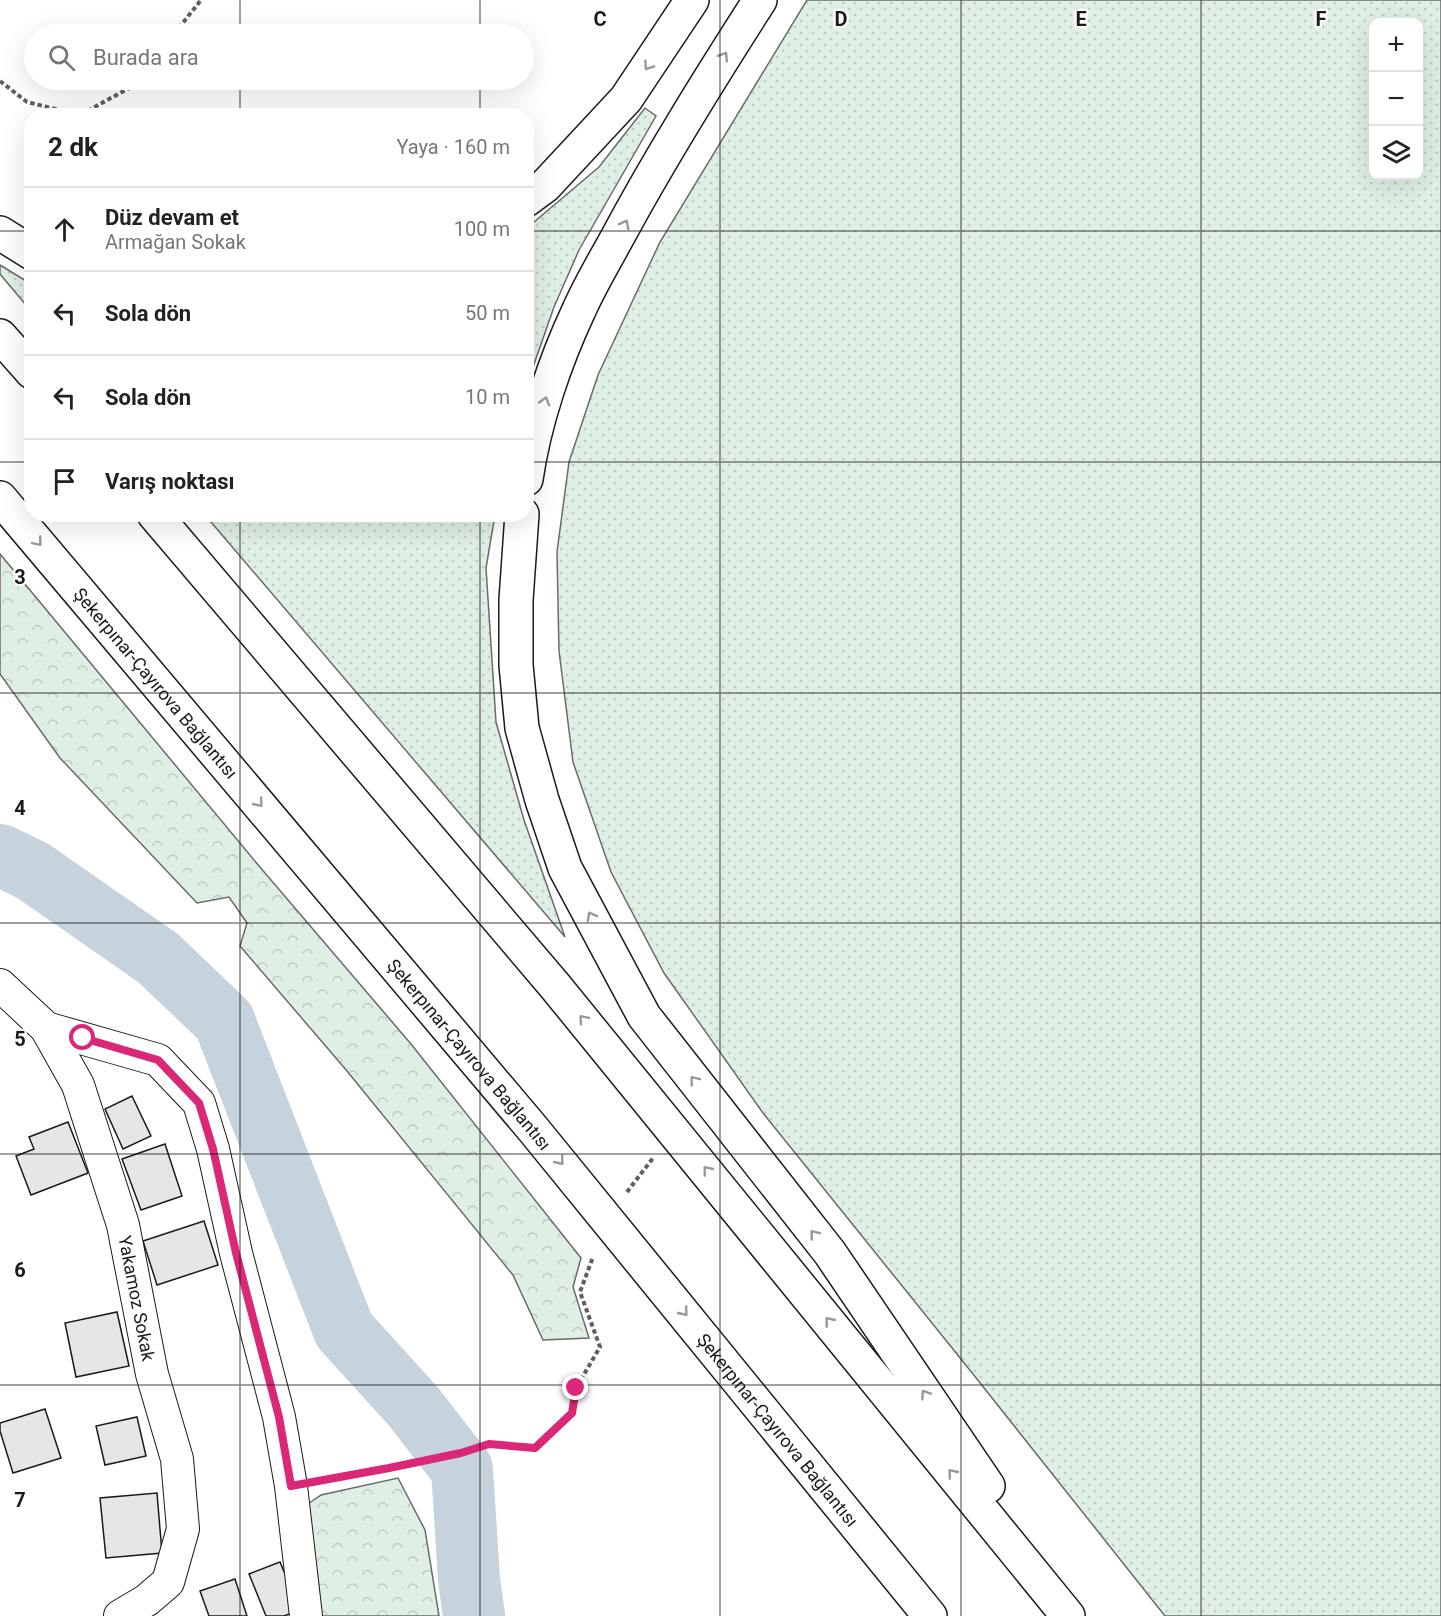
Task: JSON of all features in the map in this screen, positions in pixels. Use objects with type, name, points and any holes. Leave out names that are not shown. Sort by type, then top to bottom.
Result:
[{"type":"highway","points":[[534,195],[545,186],[626,99],[692,0]]},
{"type":"highway","points":[[534,439],[552,376],[579,309],[683,121],[760,0]]},
{"type":"highway","points":[[0,233],[24,248]]},
{"type":"highway","points":[[0,336],[24,363]]},
{"type":"highway","name":"Şekerpınar-Çayırova Bağlantısı","points":[[0,498],[511,1102],[930,1616]]},
{"type":"highway","points":[[161,522],[555,986],[1068,1616]]},
{"type":"highway","points":[[521,522],[516,600],[516,665],[522,728],[542,800],[565,868],[644,1016],[830,1253],[1076,1616]]},
{"type":"street","name":"Yakamoz Sokak","points":[[0,985],[45,1028],[78,1086],[123,1225],[152,1374],[177,1459],[183,1529],[168,1582],[147,1600],[120,1616]]},
{"type":"street","points":[[45,1028],[158,1060],[199,1103],[213,1149],[236,1253],[279,1417],[291,1486],[306,1616]]},
{"type":"path","points":[[182,24],[201,0]]},
{"type":"path","points":[[0,81],[27,102],[51,108]]},
{"type":"path","points":[[93,108],[126,90]]},
{"type":"path","points":[[291,1486],[461,1453],[489,1444],[535,1448],[572,1413],[576,1388],[600,1347],[580,1292],[607,1218],[675,1131]]},
{"type":"green space","points":[[807,0],[1441,0],[1441,1616],[1165,1616],[763,1113],[664,973],[611,872],[573,762],[559,651],[557,552],[569,462],[598,375],[660,242]]},
{"type":"green space","points":[[645,108],[656,116],[579,250],[554,307],[534,364],[534,222],[599,167]]},
{"type":"green space","points":[[0,265],[24,280],[24,303],[0,274]]},
{"type":"green space","points":[[211,522],[494,522],[486,568],[496,722],[524,820],[565,937]]},
{"type":"green space","points":[[0,554],[259,866],[411,1044],[581,1258],[573,1287],[589,1338],[543,1340],[513,1275],[347,1071],[240,946],[247,923],[229,897],[197,903],[60,758],[0,674]]},
{"type":"green space","points":[[398,1478],[425,1530],[439,1616],[316,1616],[305,1506],[321,1495]]},
{"type":"building","points":[[132,1096],[151,1136],[123,1149],[105,1109]]},
{"type":"building","points":[[68,1122],[88,1173],[31,1195],[16,1156],[34,1149],[29,1137]]},
{"type":"building","points":[[165,1144],[182,1196],[141,1210],[122,1159]]},
{"type":"building","points":[[204,1221],[218,1265],[157,1285],[143,1241]]},
{"type":"building","points":[[117,1312],[129,1366],[76,1377],[65,1323]]},
{"type":"building","points":[[45,1409],[61,1458],[13,1473],[0,1431],[0,1423]]},
{"type":"building","points":[[137,1417],[146,1456],[105,1465],[96,1426]]},
{"type":"building","points":[[157,1493],[162,1553],[106,1558],[100,1498]]},
{"type":"building","points":[[280,1562],[300,1610],[284,1616],[266,1616],[249,1574]]},
{"type":"building","points":[[235,1579],[247,1616],[209,1616],[200,1591]]},
{"type":"waterway","points":[[0,855],[33,871],[158,958],[224,1021],[344,1330],[413,1406],[462,1469],[469,1579],[474,1616]]},
{"type":"route","points":[[83,1038],[158,1060],[199,1103],[213,1149],[236,1253],[279,1417],[291,1486],[461,1453],[489,1444],[535,1448],[572,1413],[576,1388]]}]
